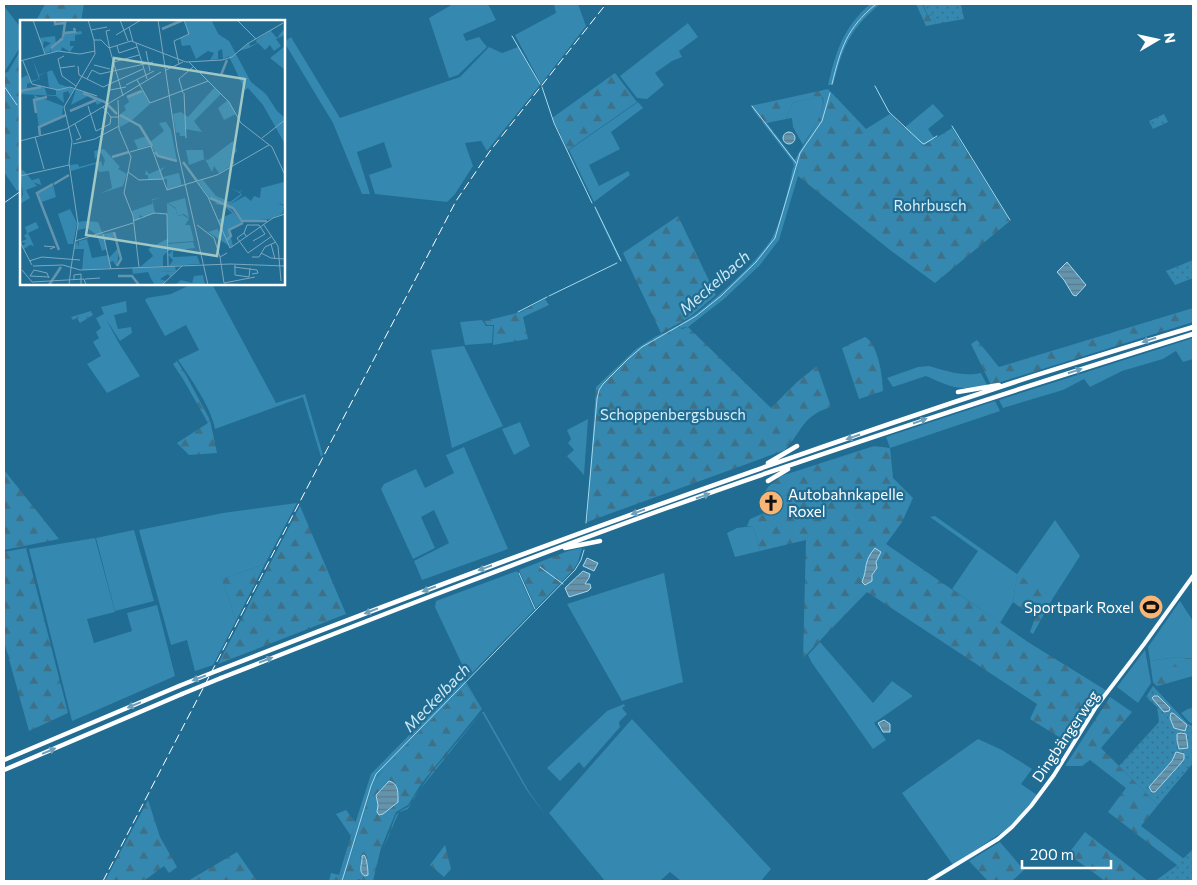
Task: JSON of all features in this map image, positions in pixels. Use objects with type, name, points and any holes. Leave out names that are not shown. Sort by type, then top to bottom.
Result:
[{"type":"highway","points":[[4,760],[179,686],[452,580],[753,471],[1015,382],[1193,327]]},
{"type":"highway","points":[[4,770],[221,678],[551,550],[806,460],[1001,394],[1193,334]]},
{"type":"highway","points":[[958,392],[1015,382]]},
{"type":"highway","points":[[753,471],[779,458],[797,446]]},
{"type":"highway","points":[[768,481],[806,460]]},
{"type":"highway","points":[[551,550],[600,541]]},
{"type":"main road","name":"Dingbängerweg","points":[[929,881],[998,839],[1031,806],[1059,768],[1096,707],[1150,637],[1193,576]]},
{"type":"green space","points":[[45,4],[84,4],[81,20],[37,20]]},
{"type":"green space","points":[[453,4],[488,4],[496,20],[463,34],[466,41],[479,37],[487,47],[458,75],[449,78],[429,18]]},
{"type":"green space","points":[[554,4],[578,4],[586,26],[541,84],[515,35],[556,13]]},
{"type":"green space","points":[[870,4],[880,4],[869,13],[854,31],[840,60],[833,85],[828,85],[834,61],[847,31]]},
{"type":"green space","points":[[916,4],[922,4],[928,17],[932,14],[936,24],[926,26]]},
{"type":"green space","points":[[923,4],[961,4],[964,19],[936,24],[932,14],[928,16]]},
{"type":"green space","points":[[4,6],[20,27],[20,48],[5,71]]},
{"type":"green space","points":[[688,23],[698,37],[679,51],[682,57],[672,61],[655,73],[664,85],[647,99],[637,98],[620,76]]},
{"type":"green space","points":[[291,37],[340,118],[460,77],[489,47],[502,53],[518,47],[540,85],[487,151],[481,141],[465,143],[473,166],[455,194],[447,202],[375,194],[369,175],[392,167],[384,142],[357,152],[370,194],[362,194],[333,123],[285,41]]},
{"type":"green space","points":[[20,51],[20,189],[17,191],[4,172],[4,73],[8,72]]},
{"type":"green space","points":[[615,73],[637,102],[568,150],[552,118]]},
{"type":"green space","name":"Rohrbusch","points":[[828,89],[866,129],[890,114],[923,146],[952,128],[1010,221],[935,283],[890,250],[798,176],[797,168],[794,167],[793,162],[750,106]],"holes":[[[823,97],[818,120],[795,160],[767,123],[786,119],[793,102]]]},
{"type":"green space","points":[[822,97],[823,103],[820,115],[803,145],[793,127],[792,118],[786,119],[793,102]]},
{"type":"green space","points":[[638,102],[643,108],[611,132],[620,149],[589,165],[599,186],[628,171],[630,175],[594,202],[569,150]]},
{"type":"green space","points":[[933,104],[944,116],[928,129],[935,139],[923,146],[904,128]]},
{"type":"green space","points":[[1164,114],[1168,122],[1153,129],[1149,121]]},
{"type":"green space","points":[[793,167],[797,168],[798,176],[779,240],[760,265],[724,299],[688,327],[680,328],[679,325],[702,309],[743,273],[765,248],[775,232]]},
{"type":"green space","points":[[595,209],[621,259],[619,260]]},
{"type":"green space","points":[[678,216],[716,295],[690,317],[661,333],[623,253]]},
{"type":"green space","points":[[1193,260],[1193,278],[1175,285],[1166,271]]},
{"type":"green space","points":[[190,285],[213,285],[276,403],[305,394],[323,455],[321,457],[303,397],[215,429],[210,412],[178,360],[199,350],[186,325],[165,336],[145,300],[171,294]]},
{"type":"green space","points":[[545,299],[549,305],[523,317],[528,339],[493,345],[494,325],[487,325],[484,321],[521,312]]},
{"type":"green space","points":[[126,301],[127,312],[114,315],[118,329],[131,327],[132,333],[120,341],[106,319],[140,376],[107,393],[87,364],[101,356],[93,342],[99,338],[96,332],[101,328],[96,318],[104,314],[101,307]]},
{"type":"green space","points":[[1193,308],[1193,322],[991,385],[971,344],[977,340],[999,367]]},
{"type":"green space","points":[[91,311],[93,315],[80,323],[77,318],[73,320],[71,317]]},
{"type":"green space","points":[[482,320],[486,326],[493,326],[492,343],[465,345],[460,322]]},
{"type":"green space","name":"Schoppenbergsbusch","points":[[677,326],[682,329],[688,327],[771,408],[797,382],[817,366],[831,407],[808,419],[785,450],[587,522],[596,387],[636,349]]},
{"type":"green space","points":[[865,337],[870,341],[876,353],[881,370],[883,391],[859,399],[842,348]]},
{"type":"green space","points":[[1193,338],[1193,359],[1183,362],[1176,351],[1163,359],[1122,371],[1090,387],[1084,379],[1063,390],[1003,408],[999,400]]},
{"type":"green space","points":[[464,346],[503,426],[452,448],[431,350]]},
{"type":"green space","points":[[177,361],[210,420],[217,453],[189,455],[177,443],[208,423],[173,364]]},
{"type":"green space","points":[[929,366],[961,374],[981,373],[987,385],[962,388],[926,376],[893,387],[887,378],[918,367]]},
{"type":"green space","points":[[995,401],[1000,411],[890,448],[886,437]]},
{"type":"green space","points":[[588,419],[584,475],[567,456],[574,450],[568,443],[571,439],[567,430]]},
{"type":"green space","points":[[520,422],[530,446],[514,455],[502,429]]},
{"type":"green space","points":[[874,446],[890,448],[893,478],[913,498],[902,522],[886,544],[1028,642],[1107,691],[1072,745],[1030,719],[1037,704],[867,592],[803,658],[806,540],[760,551],[753,526],[747,526],[750,519],[778,507],[776,497],[764,499],[768,487],[781,476]],"holes":[[[880,552],[876,563],[877,566],[872,577],[862,582],[866,568]]]},
{"type":"green space","points":[[464,447],[508,549],[422,580],[414,561],[449,543],[434,510],[421,517],[435,548],[413,559],[381,489],[384,484],[416,469],[425,488],[454,473],[446,455]]},
{"type":"green space","points":[[4,470],[59,539],[4,550]]},
{"type":"green space","points":[[297,503],[265,564],[222,579],[236,621],[213,665],[195,671],[187,640],[171,645],[139,530],[223,513]]},
{"type":"green space","points":[[300,506],[346,614],[218,664]]},
{"type":"green space","points":[[935,516],[1017,574],[1055,520],[1080,556],[1053,598],[1017,575],[1013,602],[1000,623],[952,589],[978,551],[930,517]]},
{"type":"green space","points":[[753,526],[760,551],[735,557],[727,533],[737,528]]},
{"type":"green space","points":[[134,530],[154,601],[115,611],[96,538]]},
{"type":"green space","points":[[95,538],[115,612],[87,619],[94,643],[132,631],[127,613],[157,605],[175,676],[72,721],[29,549]]},
{"type":"green space","points":[[26,548],[68,713],[29,731],[4,641],[4,552]]},
{"type":"green space","points":[[582,548],[574,569],[536,608],[519,570],[568,551]]},
{"type":"green space","points":[[265,564],[236,621],[222,579]]},
{"type":"green space","points":[[517,571],[534,610],[468,677],[435,607],[436,601]]},
{"type":"green space","points":[[664,573],[683,682],[622,701],[567,604]]},
{"type":"green space","points":[[1017,574],[1053,598],[1033,634],[1030,632],[1035,618],[1013,602]]},
{"type":"green space","points":[[1180,601],[1193,621],[1193,659],[1177,657],[1150,661],[1148,647]]},
{"type":"green space","points":[[820,642],[873,703],[892,681],[913,696],[874,723],[886,740],[873,749],[808,655]]},
{"type":"green space","points":[[1145,650],[1151,683],[1138,703],[1117,687]]},
{"type":"green space","points":[[1177,657],[1193,659],[1193,667],[1168,667],[1172,682],[1157,686],[1153,682],[1150,661]]},
{"type":"green space","points":[[1167,667],[1193,667],[1193,676],[1172,682]]},
{"type":"green space","points":[[464,679],[482,709],[466,685],[379,774],[374,781],[343,881],[339,881],[371,774]]},
{"type":"green space","points":[[466,685],[481,710],[421,784],[408,805],[396,812],[381,848],[373,881],[362,881],[359,879],[343,881],[374,781],[386,766]],"holes":[[[386,783],[398,802],[383,814],[379,815],[377,812],[376,795]]]},
{"type":"green space","points":[[1153,686],[1188,724],[1193,726],[1193,763],[1158,805],[1119,766],[1159,722],[1157,707],[1146,697]],"holes":[[[1174,755],[1182,762],[1155,792],[1149,787],[1172,761]]]},
{"type":"green space","points":[[1110,697],[1132,712],[1101,748],[1158,805],[1141,826],[1192,865],[1193,881],[1177,865],[1108,812],[1126,788],[1090,760],[1082,766],[1065,766]]},
{"type":"green space","points":[[624,704],[625,706],[622,708],[627,714],[619,722],[620,727],[584,768],[579,762],[560,781],[547,768],[607,711]]},
{"type":"green space","points":[[1193,706],[1193,724],[1181,713]]},
{"type":"green space","points":[[482,712],[484,712],[528,790],[546,816],[526,789]]},
{"type":"green space","points":[[482,712],[420,789],[432,772]]},
{"type":"green space","points":[[632,719],[771,869],[761,881],[681,881],[670,872],[660,881],[605,881],[549,813]]},
{"type":"green space","points":[[978,739],[1002,750],[1032,769],[1021,784],[1037,795],[1012,826],[953,865],[902,793]]},
{"type":"green space","points":[[148,800],[160,837],[177,867],[169,873],[164,866],[146,881],[105,881]]},
{"type":"green space","points":[[346,810],[356,823],[351,835],[353,837],[339,881],[329,881],[331,873],[339,875],[351,836],[336,814]]},
{"type":"green space","points":[[399,812],[383,849],[396,815]]},
{"type":"green space","points":[[1085,832],[1148,881],[1105,881],[1068,854]]},
{"type":"green space","points":[[1000,842],[1024,870],[1012,881],[988,881],[969,861]]},
{"type":"green space","points":[[445,845],[451,869],[444,877],[430,865]]},
{"type":"green space","points":[[1193,849],[1193,881],[1155,881],[1176,866]]},
{"type":"green space","points":[[237,852],[257,881],[188,881]]},
{"type":"shaded area","points":[[787,132],[791,132],[795,138],[791,144],[787,144],[783,140],[783,136]]},
{"type":"shaded area","points":[[1067,262],[1086,285],[1076,296],[1073,295],[1057,272]]},
{"type":"shaded area","points":[[875,548],[881,552],[876,562],[877,568],[872,575],[872,581],[865,585],[862,582],[867,561]]},
{"type":"shaded area","points":[[587,558],[598,563],[594,571],[583,566]]},
{"type":"shaded area","points":[[583,571],[590,574],[585,584],[590,584],[591,588],[588,591],[569,597],[565,588]]},
{"type":"shaded area","points":[[1158,696],[1170,708],[1169,711],[1164,712],[1152,698]]},
{"type":"shaded area","points":[[1171,713],[1187,725],[1185,731],[1174,728],[1170,718]]},
{"type":"shaded area","points":[[884,720],[890,724],[890,732],[883,732],[878,723]]},
{"type":"shaded area","points":[[1177,734],[1186,734],[1188,748],[1179,749]]},
{"type":"shaded area","points":[[1176,752],[1184,754],[1184,759],[1155,792],[1152,792],[1149,787],[1172,761]]},
{"type":"shaded area","points":[[389,781],[396,786],[398,802],[379,815],[377,812],[376,795]]},
{"type":"shaded area","points":[[364,855],[367,861],[368,873],[365,876],[361,872],[362,856]]},
{"type":"waterway","name":"Meckelbach","points":[[832,84],[838,60],[846,40],[858,22],[876,4]]},
{"type":"waterway","points":[[512,36],[540,84]]},
{"type":"waterway","points":[[4,86],[17,105]]},
{"type":"waterway","points":[[875,86],[889,112],[922,143],[924,144],[937,136]]},
{"type":"waterway","points":[[542,87],[554,123],[592,203]]},
{"type":"waterway","name":"Meckelbach","points":[[586,523],[599,390],[642,347],[696,316],[721,296],[756,262],[775,238],[800,153],[822,121],[830,93]]},
{"type":"waterway","points":[[752,106],[796,163]]},
{"type":"waterway","points":[[952,126],[1010,220]]},
{"type":"waterway","points":[[4,203],[20,192]]},
{"type":"waterway","points":[[595,207],[621,261]]},
{"type":"waterway","points":[[549,296],[617,263]]},
{"type":"waterway","points":[[518,312],[547,297]]},
{"type":"waterway","name":"Meckelbach","points":[[342,881],[376,774],[575,570],[584,550]]},
{"type":"waterway","points":[[540,567],[563,584]]},
{"type":"waterway","points":[[519,573],[535,609]]},
{"type":"railway","points":[[103,881],[456,201],[490,151],[606,4]]},
{"type":"place","name":"Autobahnkapelle Roxel","points":[[771,503]]},
{"type":"place","name":"Sportpark Roxel","points":[[1151,607]]}]
